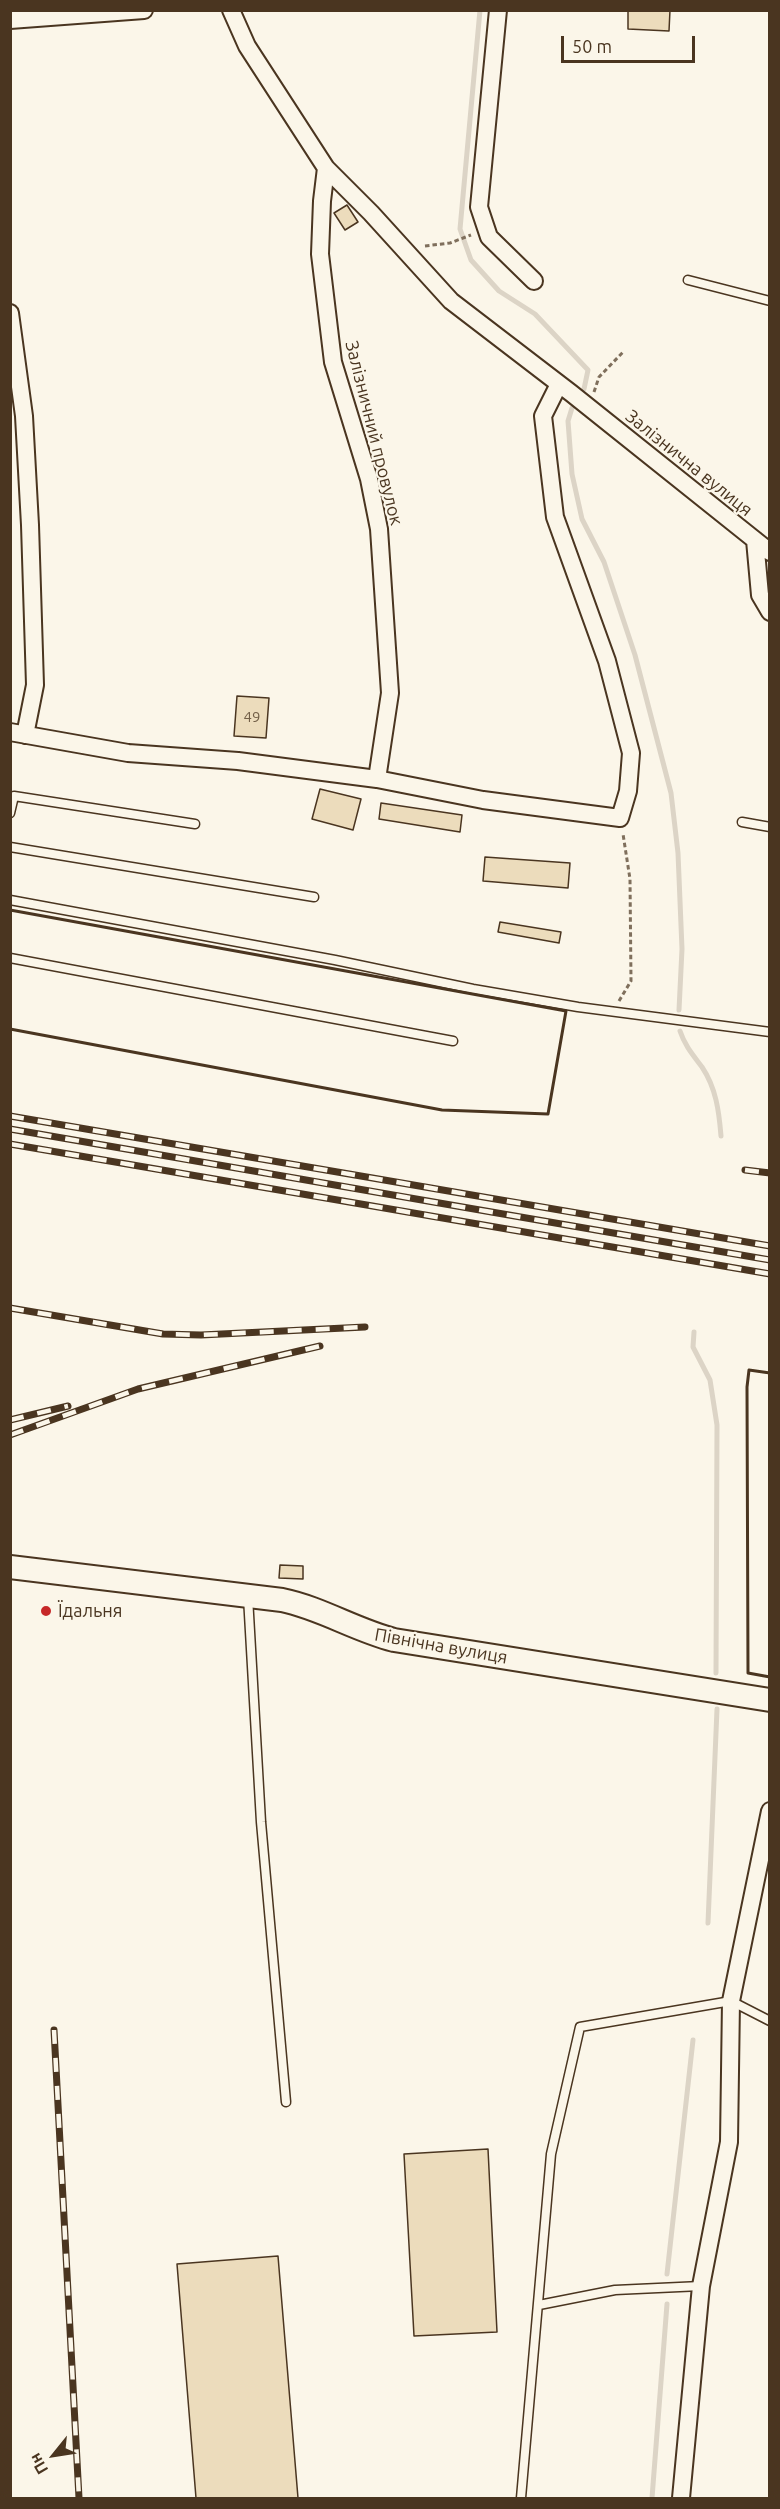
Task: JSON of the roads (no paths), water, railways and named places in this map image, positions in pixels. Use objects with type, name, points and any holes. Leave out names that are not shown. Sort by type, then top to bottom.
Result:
[{"type":"street","points":[[10,20],[144,10]]},
{"type":"street","name":"Залізнична вулиця","points":[[231,10],[247,46],[326,168],[451,301],[576,397],[770,552]]},
{"type":"street","points":[[498,10],[479,207],[489,237],[534,281]]},
{"type":"street","name":"Залізничний провулок","points":[[326,168],[320,254],[333,362],[369,479],[380,529],[390,693],[377,779]]},
{"type":"street","points":[[10,313],[24,416],[30,525],[34,685],[18,734],[128,753],[238,761],[377,779],[483,800],[620,818],[627,791],[631,753],[607,661],[555,517],[543,416],[576,397]]},
{"type":"street","points":[[754,540],[760,595],[770,612]]},
{"type":"street","name":"Північна вулиця","points":[[10,1567],[248,1594],[306,1605],[365,1632],[394,1640],[770,1700]]},
{"type":"street","points":[[681,2499],[701,2286],[729,2142],[731,2001],[770,1811]]},
{"type":"lane","points":[[688,280],[770,301]]},
{"type":"lane","points":[[10,813],[14,796],[195,824]]},
{"type":"lane","points":[[742,822],[770,826]]},
{"type":"lane","points":[[10,847],[314,897]]},
{"type":"lane","points":[[10,900],[335,960],[473,989],[613,1012],[770,1032]]},
{"type":"lane","points":[[10,958],[453,1041]]},
{"type":"lane","points":[[248,1594],[261,1822],[286,2103]]},
{"type":"lane","points":[[522,2499],[551,2154],[580,2027],[731,2001],[770,2021]]},
{"type":"lane","points":[[539,2305],[615,2290],[701,2286]]},
{"type":"waterway","points":[[480,10],[460,229],[471,260],[499,291],[535,314],[588,370],[584,389]]},
{"type":"waterway","points":[[572,408],[568,421],[572,474],[582,519],[604,562],[635,655],[671,793],[678,853],[682,949],[679,1010]]},
{"type":"waterway","points":[[680,1031],[711,1083],[718,1109],[721,1136]]},
{"type":"waterway","points":[[694,1332],[693,1347],[710,1380],[717,1425],[716,1673]]},
{"type":"waterway","points":[[708,1923],[717,1709]]},
{"type":"waterway","points":[[667,2274],[693,2040]]},
{"type":"waterway","points":[[652,2498],[667,2304]]},
{"type":"railway","points":[[10,1116],[770,1246]]},
{"type":"railway","points":[[10,1129],[770,1260]]},
{"type":"railway","points":[[10,1144],[770,1274]]},
{"type":"railway","points":[[745,1170],[770,1173]]},
{"type":"railway","points":[[10,1308],[163,1334],[201,1335],[365,1327]]},
{"type":"railway","points":[[10,1435],[138,1389],[320,1346]]},
{"type":"railway","points":[[10,1420],[68,1406]]},
{"type":"railway","points":[[54,2030],[79,2498]]},
{"type":"place","name":"Їдальня","points":[[46,1611]]}]
